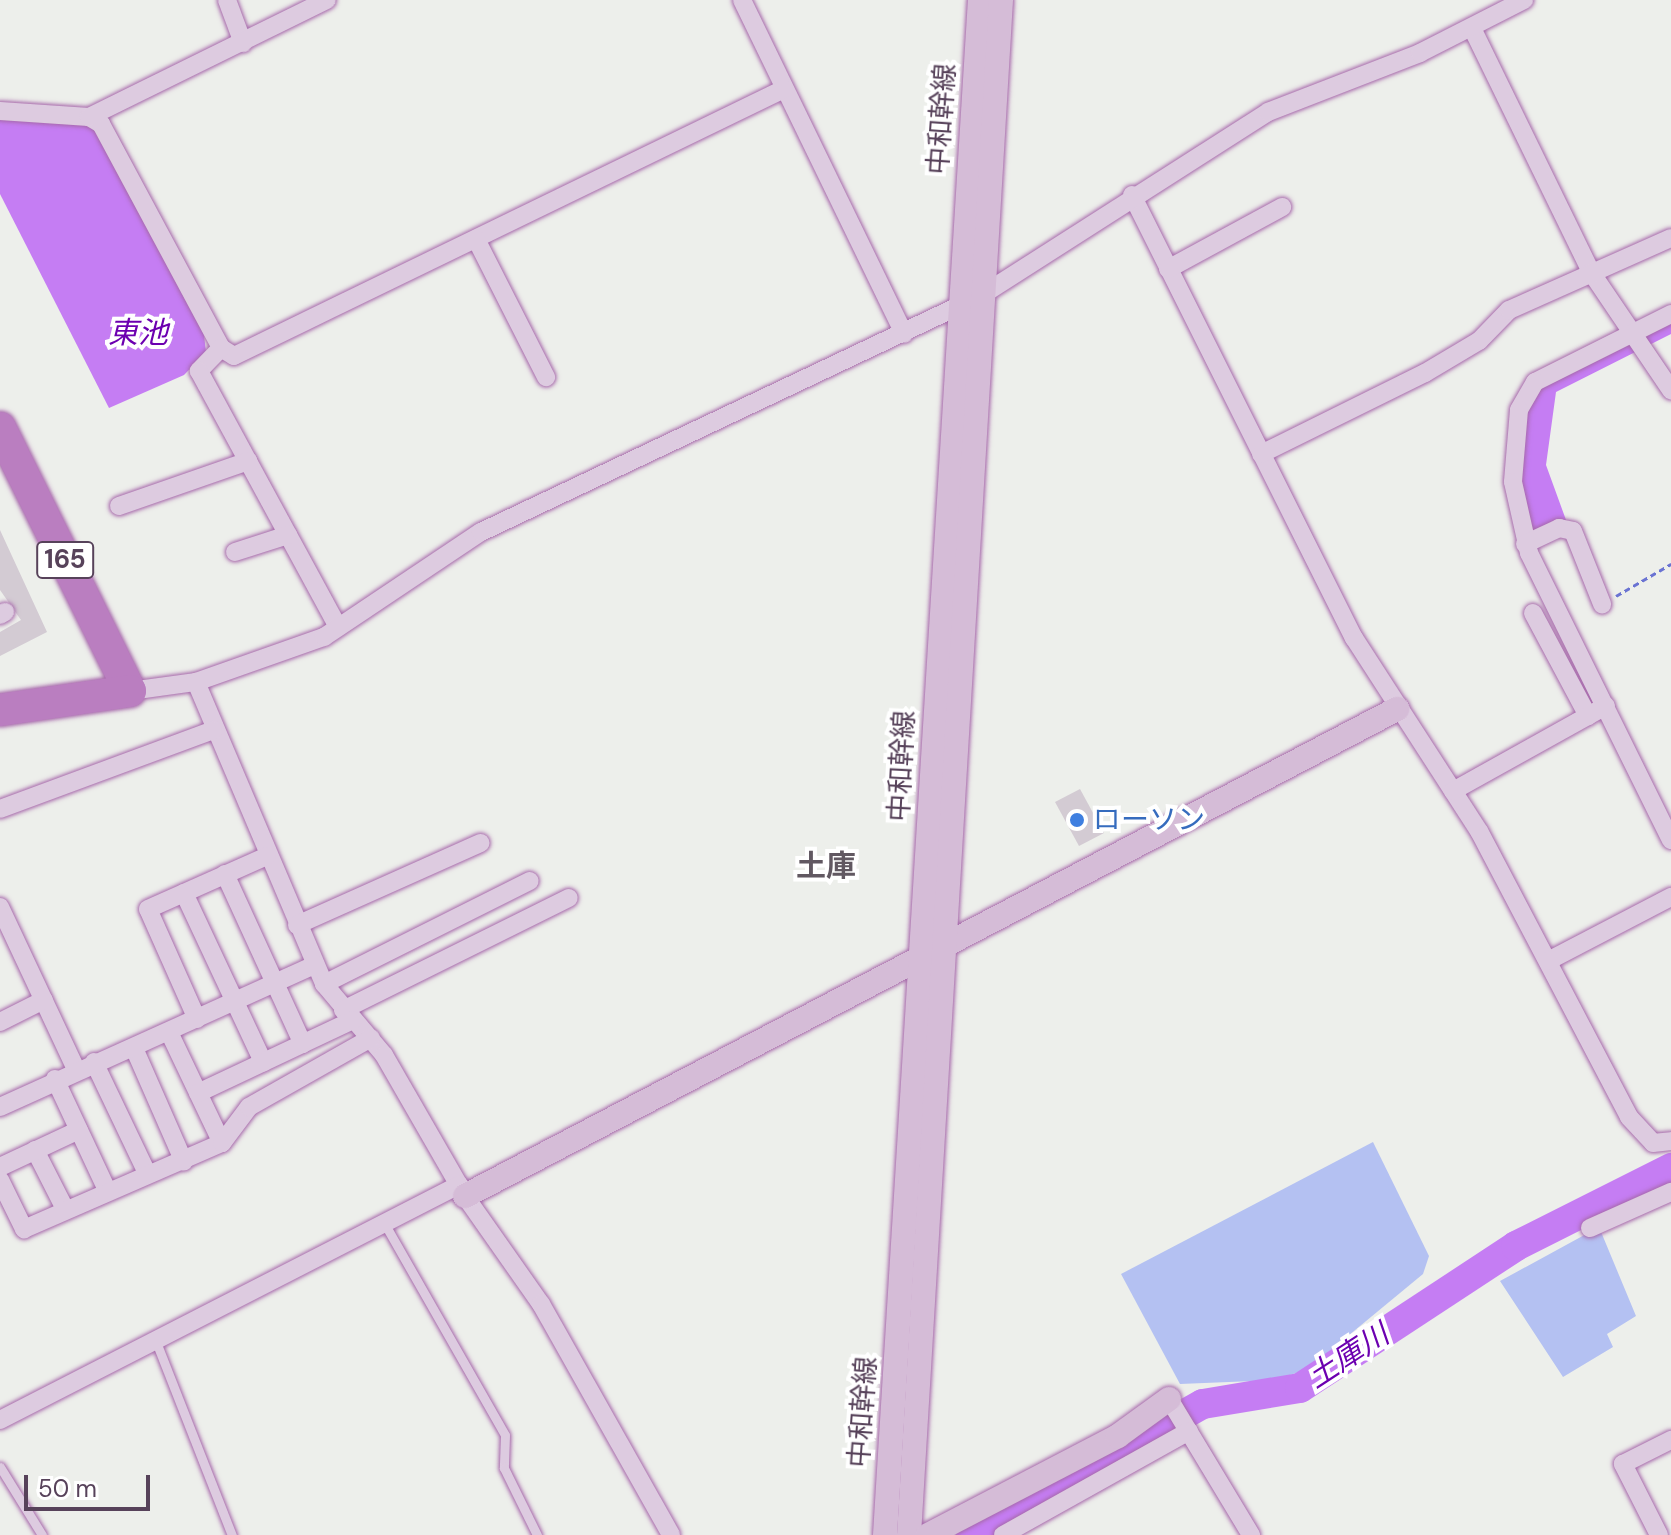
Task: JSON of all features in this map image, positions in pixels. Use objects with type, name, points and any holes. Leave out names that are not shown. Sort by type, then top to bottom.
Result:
[{"type":"highway","name":"165","points":[[0,428],[130,691]]},
{"type":"highway","points":[[0,710],[130,691]]},
{"type":"main road","name":"中和幹線","points":[[885,1535],[980,0]]},
{"type":"main road","name":"中和幹線","points":[[909,1535],[948,948],[982,295],[1001,0]]},
{"type":"main road","points":[[462,1190],[920,963],[1397,709]]},
{"type":"main road","points":[[928,1535],[1118,1436],[1169,1399]]},
{"type":"street","points":[[227,0],[243,43]]},
{"type":"street","points":[[0,111],[89,117],[327,0]]},
{"type":"street","points":[[742,0],[904,334]]},
{"type":"street","points":[[130,691],[196,682],[338,627],[481,532],[982,295],[1132,195],[1288,102],[1472,28],[1524,0]]},
{"type":"street","points":[[1472,28],[1591,272],[1671,390]]},
{"type":"street","points":[[89,117],[111,138],[221,348],[234,356],[784,89]]},
{"type":"street","points":[[1132,195],[1261,454],[1397,709],[1453,791],[1548,961],[1634,1125],[1653,1143],[1670,1143]]},
{"type":"street","points":[[1168,269],[1282,207]]},
{"type":"street","points":[[1261,454],[1425,373],[1479,341],[1509,310],[1671,238]]},
{"type":"street","points":[[476,239],[546,377]]},
{"type":"street","points":[[1671,314],[1535,382],[1519,410],[1513,482],[1525,544],[1671,840]]},
{"type":"street","points":[[221,348],[199,371],[338,627]]},
{"type":"street","points":[[119,506],[248,461]]},
{"type":"street","points":[[1525,544],[1559,528],[1573,531],[1602,604]]},
{"type":"street","points":[[235,552],[288,535]]},
{"type":"street","points":[[1533,613],[1588,716]]},
{"type":"street","points":[[196,682],[213,730],[324,984],[371,1038],[462,1190],[587,1378],[671,1535]]},
{"type":"street","points":[[1453,791],[1606,706]]},
{"type":"street","points":[[0,809],[213,730]]},
{"type":"street","points":[[297,925],[480,843]]},
{"type":"street","points":[[197,1019],[148,909],[267,856]]},
{"type":"street","points":[[225,874],[303,1044]]},
{"type":"street","points":[[324,984],[530,881]]},
{"type":"street","points":[[184,893],[263,1062]]},
{"type":"street","points":[[1548,961],[1671,897]]},
{"type":"street","points":[[198,1093],[303,1044],[348,1015],[569,898]]},
{"type":"street","points":[[0,907],[4,927],[44,1000],[76,1069]]},
{"type":"street","points":[[0,1107],[76,1069],[134,1048],[315,965]]},
{"type":"street","points":[[0,1022],[44,1000]]},
{"type":"street","points":[[169,1032],[222,1143]]},
{"type":"street","points":[[0,1180],[24,1229],[146,1171],[184,1162],[222,1143],[249,1107],[371,1038]]},
{"type":"street","points":[[134,1048],[184,1162]]},
{"type":"street","points":[[94,1062],[146,1171]]},
{"type":"street","points":[[55,1079],[107,1190]]},
{"type":"street","points":[[0,1167],[79,1130]]},
{"type":"street","points":[[35,1150],[65,1209]]},
{"type":"street","points":[[0,1420],[383,1221],[462,1190]]},
{"type":"street","points":[[1590,1228],[1671,1192]]},
{"type":"street","points":[[1169,1399],[1251,1535]]},
{"type":"street","points":[[1003,1535],[1189,1431]]},
{"type":"street","points":[[1650,1532],[1623,1464],[1671,1440]]},
{"type":"lane","points":[[383,1221],[505,1435],[504,1468],[537,1535]]},
{"type":"lane","points":[[155,1339],[232,1535]]},
{"type":"lane","points":[[0,1467],[42,1535]]},
{"type":"path","points":[[1602,604],[1671,564]]},
{"type":"shaded area","points":[[1373,1142],[1429,1256],[1423,1274],[1308,1369],[1275,1380],[1180,1384],[1121,1274]]},
{"type":"shaded area","points":[[1599,1227],[1636,1316],[1607,1334],[1613,1347],[1563,1377],[1500,1281]]},
{"type":"water","name":"東池","points":[[0,117],[85,124],[100,135],[203,327],[206,352],[184,375],[109,408],[0,194]]},
{"type":"water","points":[[1671,321],[1671,334],[1556,392],[1546,465],[1566,520],[1532,533],[1516,481],[1522,418],[1537,391]]},
{"type":"building","points":[[0,530],[47,632],[0,656],[0,632],[21,620],[0,590]]},
{"type":"building","points":[[1080,789],[1104,833],[1079,846],[1055,802]]},
{"type":"waterway","name":"土庫川","points":[[971,1535],[1203,1404],[1300,1388],[1516,1246],[1671,1168]]},
{"type":"place","name":"ローソン","points":[[1077,820]]},
{"type":"district","name":"土庫","points":[[826,866]]}]
